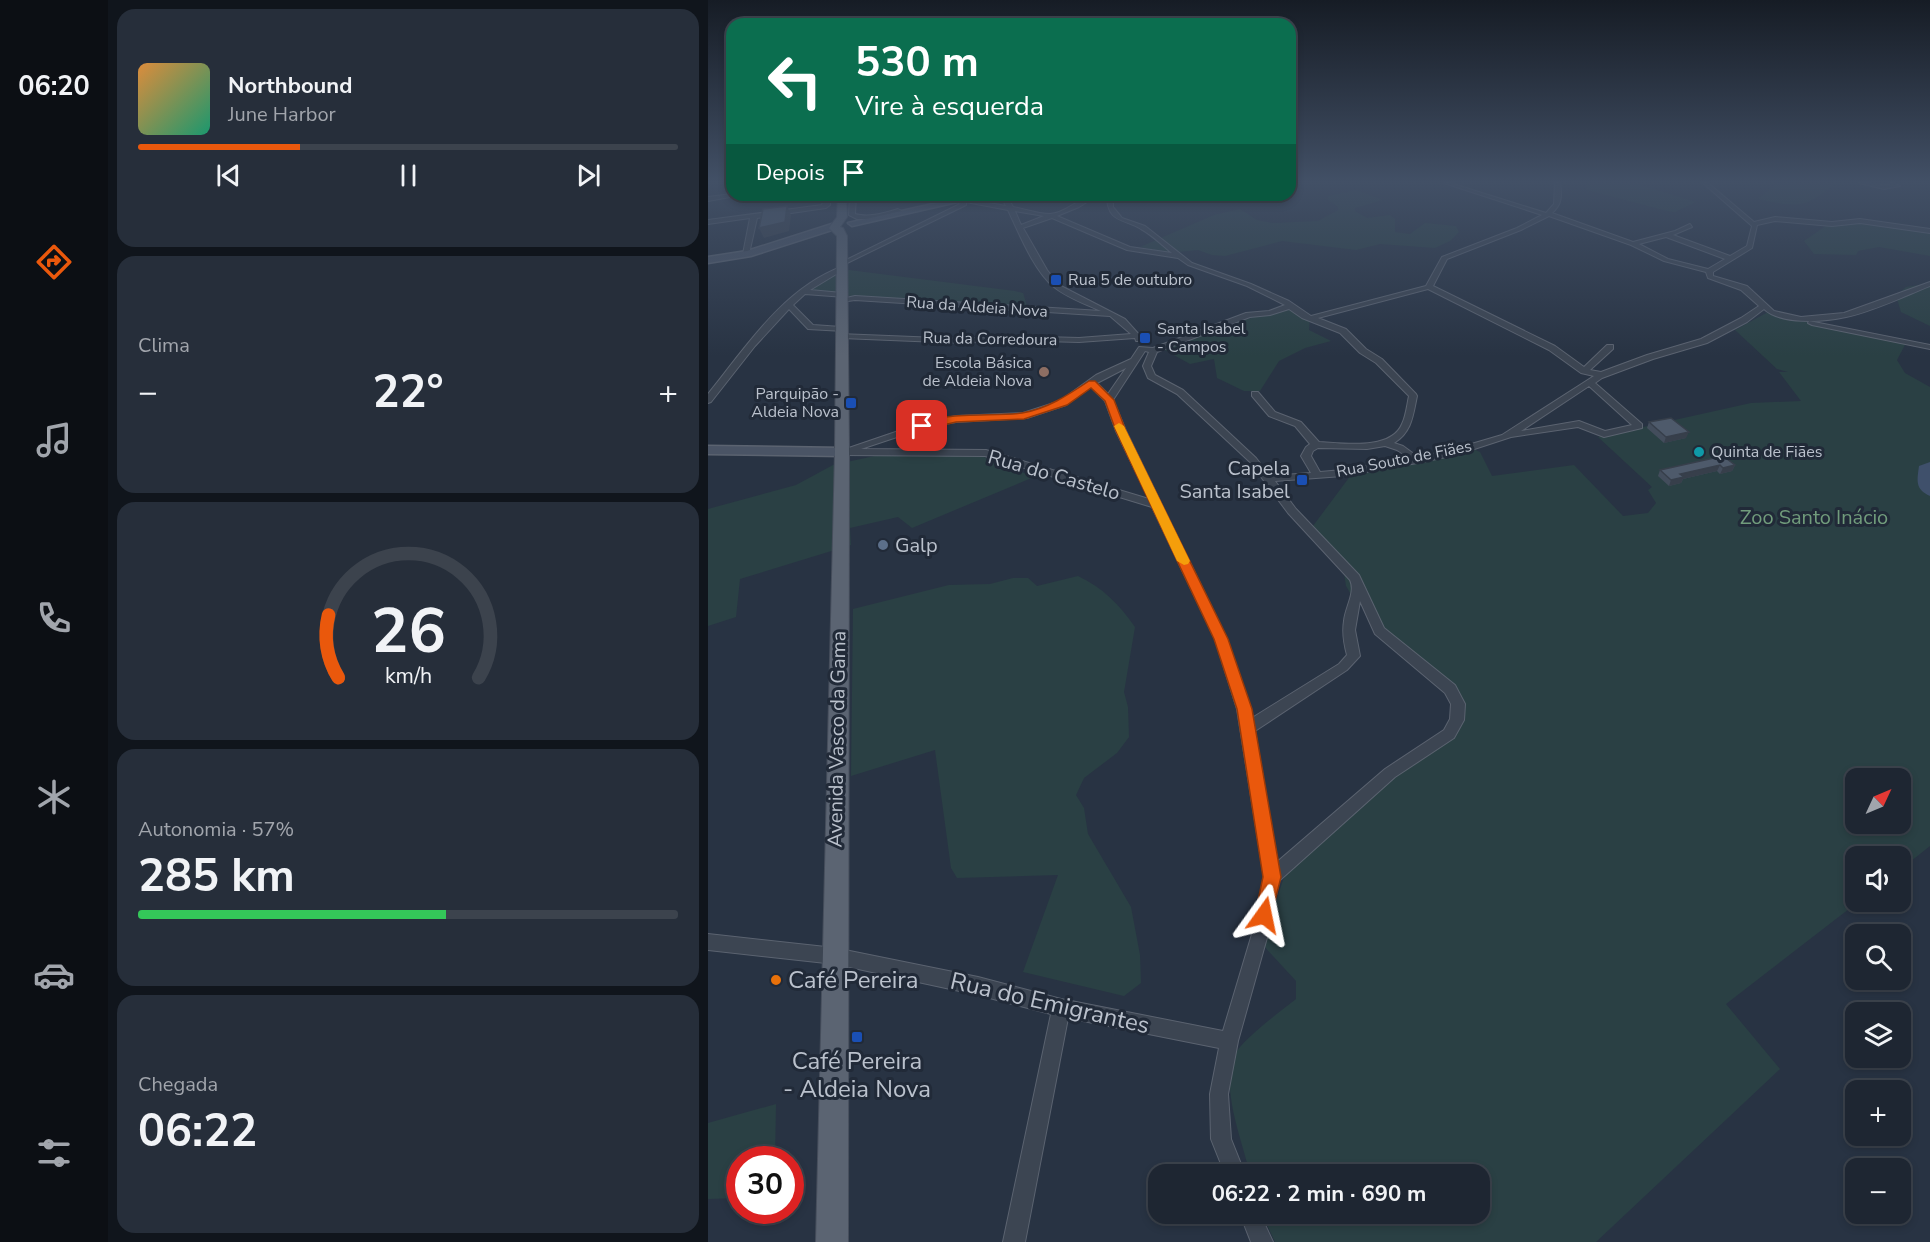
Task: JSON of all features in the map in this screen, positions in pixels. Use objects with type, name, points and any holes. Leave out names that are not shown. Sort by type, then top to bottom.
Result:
[{"type":"main road","name":"Avenida Vasco da Gama","points":[[832,1242],[842,452],[842,241]]},
{"type":"street","points":[[750,253],[752,241]]},
{"type":"street","points":[[708,260],[750,253],[788,241]]},
{"type":"street","points":[[708,400],[765,327],[788,304],[802,292],[841,267],[892,241]]},
{"type":"street","points":[[1028,241],[1047,276],[1055,286],[1113,314],[1137,336],[1142,349]]},
{"type":"street","points":[[1110,241],[1129,249],[1180,256]]},
{"type":"street","points":[[1163,241],[1179,252],[1180,256],[1190,264],[1249,285],[1311,318],[1343,331],[1363,351],[1379,361],[1413,396],[1407,424],[1400,435],[1386,442],[1367,446],[1316,445],[1309,449],[1306,456],[1317,475]]},
{"type":"street","points":[[1429,287],[1444,258],[1484,241]]},
{"type":"street","points":[[1627,241],[1666,260],[1709,271],[1750,247],[1752,241]]},
{"type":"street","points":[[1633,243],[1640,241]]},
{"type":"street","points":[[1683,241],[1730,258]]},
{"type":"street","points":[[1709,271],[1710,277],[1744,288],[1758,299],[1762,307],[1785,317],[1930,347]]},
{"type":"street","points":[[1785,317],[1823,319],[1845,315],[1930,284]]},
{"type":"street","points":[[1311,318],[1429,287],[1552,348],[1584,371],[1602,375]]},
{"type":"street","name":"Rua da Aldeia Nova","points":[[802,292],[842,298],[1113,314]]},
{"type":"street","name":"Rua da Corredoura","points":[[788,304],[811,327],[842,333],[963,341],[1006,338],[1079,340],[1137,336]]},
{"type":"street","points":[[1142,349],[1154,350],[1249,315],[1270,313],[1290,306]]},
{"type":"street","name":"Rua Souto de Fiães","points":[[1267,479],[1317,475],[1417,460],[1454,453],[1505,437],[1588,382],[1650,357],[1704,341],[1744,320],[1762,307]]},
{"type":"street","points":[[1584,371],[1610,347]]},
{"type":"street","points":[[1109,400],[1142,349]]},
{"type":"street","points":[[1154,350],[1147,366],[1151,376],[1180,392],[1253,460],[1292,511],[1355,578],[1379,631],[1450,689],[1458,704],[1457,720],[1449,734],[1390,773],[1272,877]]},
{"type":"street","points":[[708,450],[842,452],[874,440],[956,419],[1024,416],[1063,403],[1099,377],[1135,360]]},
{"type":"street","points":[[1562,399],[1577,379],[1577,370],[1572,363]]},
{"type":"street","points":[[1505,437],[1579,424],[1604,434],[1639,426],[1588,382]]},
{"type":"street","points":[[1092,383],[1109,400],[1121,431],[1221,639],[1248,728],[1272,877],[1260,934],[1229,1041],[1219,1094],[1221,1139],[1231,1164]]},
{"type":"street","points":[[1255,394],[1272,414],[1298,424],[1316,445]]},
{"type":"street","points":[[1386,442],[1400,448],[1417,460]]},
{"type":"street","name":"Rua do Castelo","points":[[842,452],[986,453],[1084,485],[1157,505]]},
{"type":"street","points":[[1248,728],[1344,667],[1354,656],[1349,644],[1349,626],[1353,601],[1359,587]]},
{"type":"street","name":"Rua do Emigrantes","points":[[708,942],[835,956],[978,986],[1061,1008],[1229,1041]]},
{"type":"street","points":[[1014,1242],[1061,1008]]},
{"type":"street","points":[[1254,1224],[1262,1242]]},
{"type":"green space","points":[[1154,241],[1450,241],[1435,248],[1380,244],[1356,250],[1282,241],[1225,256],[1212,255],[1198,250],[1167,253],[1140,247]]},
{"type":"green space","points":[[1804,241],[1930,241],[1930,256],[1879,247],[1858,251],[1856,255],[1814,254]]},
{"type":"green space","points":[[849,270],[1015,291],[1023,293],[1028,309],[850,296],[811,290],[836,274]]},
{"type":"green space","points":[[1930,283],[1930,326],[1901,312],[1896,296],[1906,287]]},
{"type":"green space","points":[[1287,306],[1310,318],[1309,330],[1331,341],[1305,348],[1279,361],[1260,391],[1244,391],[1217,378],[1214,359],[1190,364],[1161,348]]},
{"type":"green space","name":"Zoo Santo Inácio","points":[[1770,311],[1840,331],[1906,343],[1897,360],[1905,373],[1930,387],[1930,846],[1911,861],[1911,846],[1845,846],[1845,912],[1726,1004],[1780,1069],[1596,1242],[1275,1242],[1267,1224],[1490,1224],[1490,1164],[1247,1164],[1232,1102],[1230,1074],[1232,1060],[1242,1045],[1296,999],[1296,981],[1262,944],[1283,880],[1307,841],[1443,732],[1455,716],[1452,693],[1353,598],[1346,586],[1344,573],[1307,534],[1354,471],[1366,466],[1471,448],[1480,452],[1492,476],[1574,465],[1623,516],[1648,513],[1656,503],[1648,490],[1652,487],[1598,437],[1751,403],[1801,401],[1779,372],[1788,372],[1777,369],[1735,330]]},
{"type":"green space","points":[[879,455],[979,455],[1034,477],[912,528],[898,517],[850,528],[851,545],[740,579],[736,617],[708,626],[708,509],[796,485],[833,465]]},
{"type":"green space","points":[[1078,576],[1110,597],[1135,627],[1124,692],[1128,707],[1129,737],[1117,753],[1084,778],[1076,795],[1084,808],[1088,834],[1131,907],[1140,955],[1141,983],[1124,996],[1023,972],[1058,875],[957,878],[951,868],[935,750],[851,776],[853,609],[949,585],[990,584],[1013,578],[1028,578],[1037,586]]},
{"type":"green space","points":[[776,1104],[775,1146],[726,1146],[726,1198],[708,1199],[708,1123]]},
{"type":"water","points":[[1930,462],[1930,496],[1919,487],[1918,480],[1919,466]]},
{"type":"building","points":[[1671,418],[1689,432],[1666,437],[1649,422]]},
{"type":"building","points":[[1723,456],[1735,465],[1723,468],[1720,465],[1680,474],[1684,477],[1671,480],[1660,470]]},
{"type":"slow traffic","points":[[1119,426],[1184,561]]},
{"type":"place","name":"Rua 5 de outubro","points":[[1056,280]]},
{"type":"place","name":"Santa Isabel - Campos","points":[[1145,338]]},
{"type":"place","name":"Escola Básica de Aldeia Nova","points":[[1044,372]]},
{"type":"place","name":"Parquipão - Aldeia Nova","points":[[851,403]]},
{"type":"place","name":"Quinta de Fiães","points":[[1699,452]]},
{"type":"place","name":"Capela Santa Isabel","points":[[1302,480]]},
{"type":"place","name":"Galp","points":[[883,545]]},
{"type":"place","name":"Café Pereira","points":[[776,980]]},
{"type":"place","name":"Café Pereira - Aldeia Nova","points":[[857,1037]]},
{"type":"route","points":[[922,426],[956,419],[1024,416],[1063,403],[1092,383],[1109,400],[1121,431],[1221,639],[1244,709],[1272,877],[1264,915]]}]
